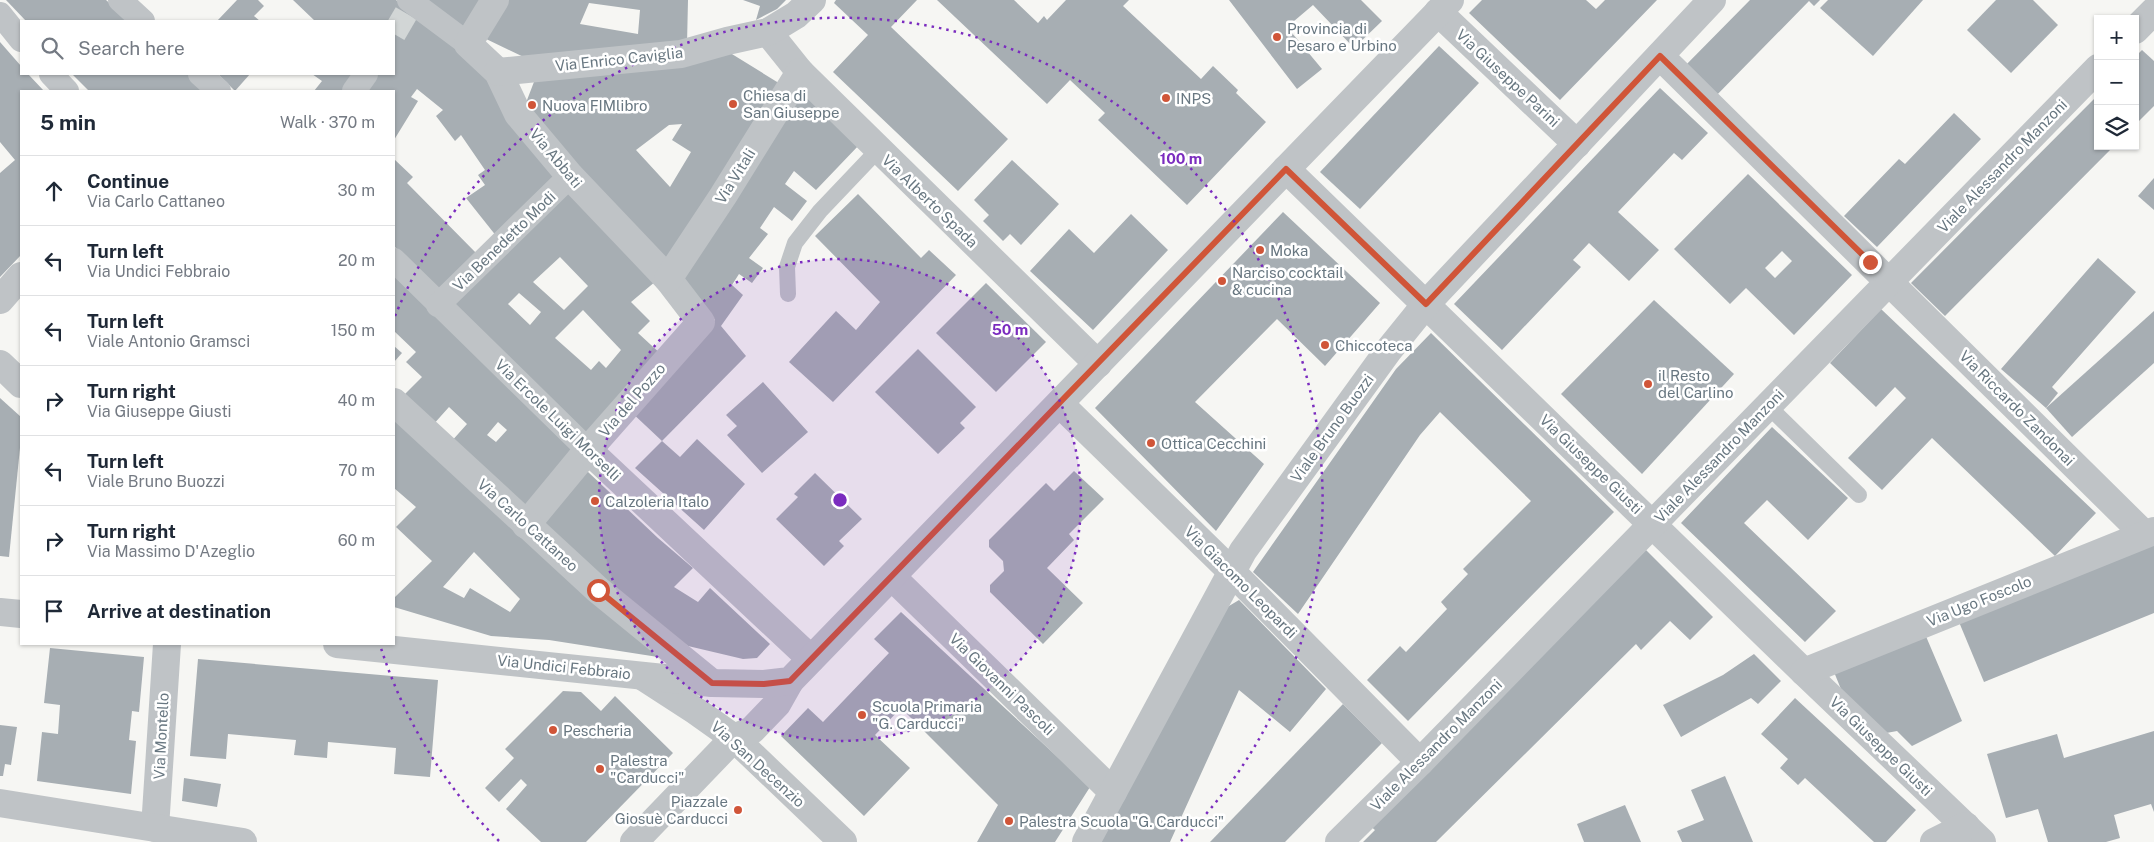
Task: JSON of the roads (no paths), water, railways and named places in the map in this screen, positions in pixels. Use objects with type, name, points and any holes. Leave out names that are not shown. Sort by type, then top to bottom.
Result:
[{"type":"street","points":[[120,0],[142,20]]},
{"type":"street","points":[[468,44],[495,0]]},
{"type":"street","name":"Via Enrico Caviglia","points":[[498,72],[681,54],[768,32],[796,15],[812,0]]},
{"type":"street","name":"Viale Bruno Buozzi","points":[[1086,842],[1231,571],[1388,351],[1426,304],[1712,0]]},
{"type":"street","name":"Via Abbati","points":[[411,5],[468,44],[498,72],[518,114],[570,176],[668,279],[701,322]]},
{"type":"street","points":[[634,842],[734,738],[752,730],[777,704],[790,681],[811,659],[1444,6]]},
{"type":"street","name":"Via Giuseppe Parini","points":[[1444,6],[1577,144]]},
{"type":"street","points":[[2139,26],[2154,11]]},
{"type":"street","points":[[0,14],[20,39]]},
{"type":"street","name":"Via Alberto Spada","points":[[768,32],[800,72],[1098,364]]},
{"type":"street","name":"Via Riccardo Zandonai","points":[[1660,56],[2149,533]]},
{"type":"street","name":"Via Vitali","points":[[668,279],[723,196],[800,72]]},
{"type":"street","name":"Viale Alessandro Manzoni","points":[[1339,842],[1420,762],[2094,72]]},
{"type":"street","points":[[52,75],[66,90]]},
{"type":"street","points":[[201,75],[218,90]]},
{"type":"street","points":[[355,90],[365,75]]},
{"type":"street","name":"Via Giuseppe Giusti","points":[[1286,169],[1804,672],[1974,834]]},
{"type":"street","name":"Via Benedetto Modi","points":[[438,305],[570,176]]},
{"type":"street","name":"Via Ercole Luigi Morselli","points":[[395,261],[588,450],[811,659]]},
{"type":"street","points":[[0,300],[20,277]]},
{"type":"street","name":"Via del Pozzo","points":[[526,525],[588,450],[701,322]]},
{"type":"street","points":[[0,364],[20,383]]},
{"type":"street","name":"Via Carlo Cattaneo","points":[[395,403],[598,590],[712,683]]},
{"type":"street","name":"Via Giacomo Leopardi","points":[[1060,404],[1231,571],[1420,762]]},
{"type":"street","name":"Via Ugo Foscolo","points":[[1804,672],[2149,533]]},
{"type":"street","name":"Via Giovanni Pascoli","points":[[892,577],[1113,792]]},
{"type":"street","points":[[0,612],[20,614]]},
{"type":"street","name":"Via Montello","points":[[155,828],[167,645]]},
{"type":"street","name":"Via Undici Febbraio","points":[[347,645],[712,683],[764,684],[790,681]]},
{"type":"street","name":"Via San Decenzio","points":[[642,676],[734,738],[843,842]]},
{"type":"street","points":[[0,803],[243,842]]},
{"type":"street","points":[[1934,842],[1974,834]]},
{"type":"lane","points":[[788,294],[788,267],[795,243],[820,210],[878,150]]},
{"type":"lane","points":[[1768,406],[1859,495]]},
{"type":"tunnel","points":[[395,32],[408,10]]},
{"type":"place","name":"Provincia di Pesaro e Urbino","points":[[1277,37]]},
{"type":"place","name":"INPS","points":[[1166,98]]},
{"type":"place","name":"Chiesa di San Giuseppe","points":[[733,104]]},
{"type":"place","name":"Nuova FIMlibro","points":[[532,105]]},
{"type":"place","name":"Moka","points":[[1260,250]]},
{"type":"place","name":"Narciso cocktail & cucina","points":[[1222,281]]},
{"type":"place","name":"Chiccoteca","points":[[1325,345]]},
{"type":"place","name":"il Resto del Carlino","points":[[1648,384]]},
{"type":"place","name":"Ottica Cecchini","points":[[1151,443]]},
{"type":"place","name":"Calzoleria Italo","points":[[595,501]]},
{"type":"place","name":"Scuola Primaria \"G. Carducci\"","points":[[862,715]]},
{"type":"place","name":"Pescheria","points":[[553,730]]},
{"type":"place","name":"Palestra \"Carducci\"","points":[[600,769]]},
{"type":"place","name":"Piazzale Giosuè Carducci","points":[[738,810]]},
{"type":"place","name":"Palestra Scuola \"G. Carducci\"","points":[[1009,821]]}]
